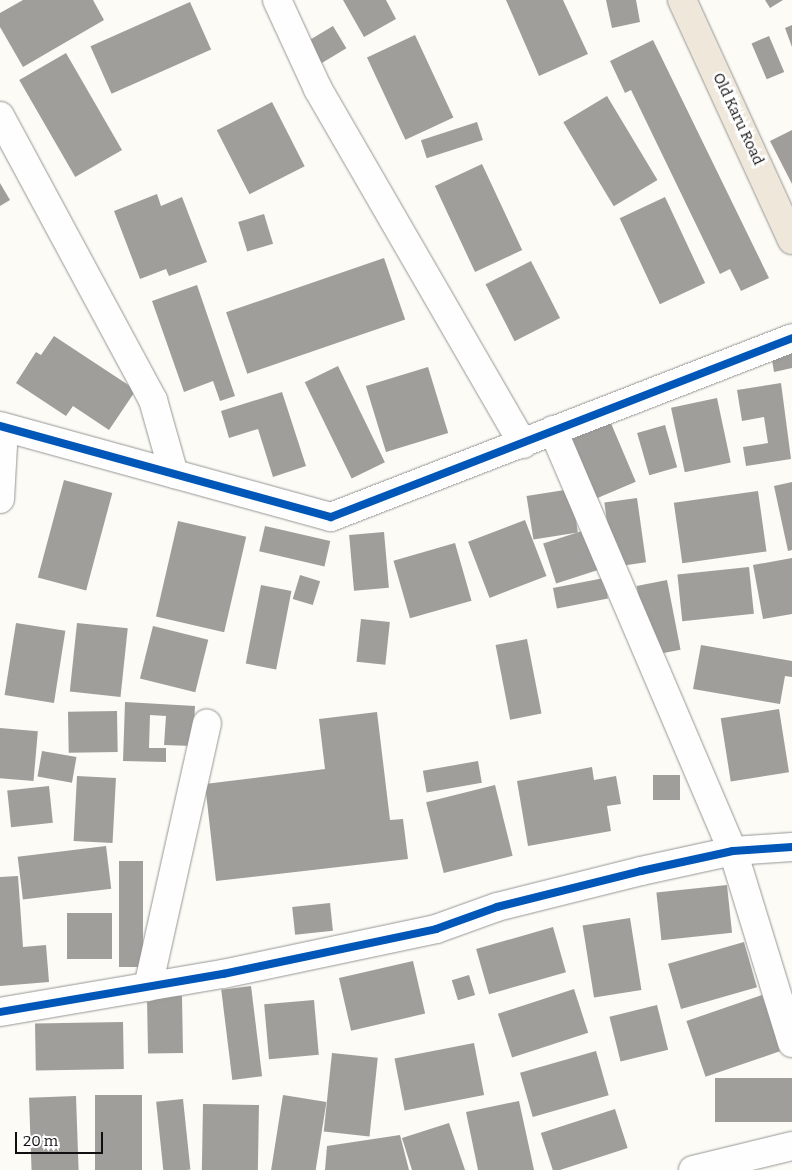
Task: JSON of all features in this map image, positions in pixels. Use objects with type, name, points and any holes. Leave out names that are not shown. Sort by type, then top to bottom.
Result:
[{"type":"main road","name":"Old Karu Road","points":[[682,0],[792,240]]},
{"type":"street","points":[[277,0],[318,89],[523,444]]},
{"type":"street","points":[[0,116],[153,400],[174,474]]},
{"type":"street","points":[[0,499],[2,427],[331,516],[523,444],[553,430],[792,338]]},
{"type":"street","points":[[553,430],[733,851],[792,1043]]},
{"type":"street","points":[[148,987],[207,724]]},
{"type":"street","points":[[0,1012],[148,987],[436,929],[497,908],[733,851],[792,847]]},
{"type":"street","points":[[694,1170],[792,1146]]},
{"type":"building","points":[[23,0],[93,0],[104,20],[23,67],[0,27],[0,13]]},
{"type":"building","points":[[343,0],[386,0],[396,19],[364,37]]},
{"type":"building","points":[[506,0],[563,0],[588,54],[539,76]]},
{"type":"building","points":[[606,0],[636,0],[640,22],[612,28]]},
{"type":"building","points":[[765,0],[783,0],[770,8]]},
{"type":"building","points":[[190,2],[211,50],[112,94],[90,46]]},
{"type":"building","points":[[792,25],[792,47],[785,28]]},
{"type":"building","points":[[333,26],[346,48],[317,66],[304,44]]},
{"type":"building","points":[[415,35],[453,117],[405,140],[367,57]]},
{"type":"building","points":[[769,36],[784,72],[767,79],[752,43]]},
{"type":"building","points":[[653,40],[769,278],[741,291],[730,269],[720,274],[631,90],[625,93],[610,61]]},
{"type":"building","points":[[66,53],[122,150],[75,177],[19,80]]},
{"type":"building","points":[[607,96],[657,180],[614,206],[563,122]]},
{"type":"building","points":[[272,102],[305,166],[249,194],[217,130]]},
{"type":"building","points":[[477,122],[483,140],[427,158],[421,140]]},
{"type":"building","points":[[792,130],[792,184],[770,141]]},
{"type":"building","points":[[482,164],[522,250],[475,272],[435,186]]},
{"type":"building","points":[[0,183],[10,200],[0,206]]},
{"type":"building","points":[[157,194],[161,206],[182,197],[207,262],[169,276],[166,269],[140,279],[114,211]]},
{"type":"building","points":[[665,197],[705,283],[660,304],[620,218]]},
{"type":"building","points":[[264,214],[273,244],[247,252],[238,222]]},
{"type":"building","points":[[384,258],[405,319],[247,374],[226,312]]},
{"type":"building","points":[[531,261],[560,318],[515,341],[486,284]]},
{"type":"building","points":[[197,285],[235,396],[220,401],[213,381],[184,392],[152,301]]},
{"type":"building","points":[[54,336],[136,390],[109,430],[73,406],[66,416],[16,383],[36,352],[41,355]]},
{"type":"building","points":[[792,349],[792,368],[774,372],[771,354]]},
{"type":"building","points":[[338,366],[385,462],[352,478],[305,382]]},
{"type":"building","points":[[428,367],[448,433],[386,452],[366,386]]},
{"type":"building","points":[[781,383],[791,459],[746,466],[743,447],[768,443],[764,417],[742,421],[737,390]]},
{"type":"building","points":[[282,392],[306,466],[273,477],[258,429],[229,438],[221,411]]},
{"type":"building","points":[[717,398],[731,463],[685,472],[671,408]]},
{"type":"building","points":[[610,421],[636,482],[592,501],[566,440]]},
{"type":"building","points":[[665,425],[677,467],[649,475],[637,433]]},
{"type":"building","points":[[64,480],[112,493],[86,590],[38,578]]},
{"type":"building","points":[[792,482],[792,550],[788,551],[774,486]]},
{"type":"building","points":[[571,489],[578,532],[533,539],[527,496]]},
{"type":"building","points":[[758,491],[766,551],[682,563],[674,503]]},
{"type":"building","points":[[637,498],[646,562],[613,567],[604,503]]},
{"type":"building","points":[[525,520],[547,576],[490,598],[468,542]]},
{"type":"building","points":[[178,521],[246,537],[224,632],[156,616]]},
{"type":"building","points":[[265,526],[330,541],[324,566],[259,551]]},
{"type":"building","points":[[585,530],[598,570],[556,584],[543,544]]},
{"type":"building","points":[[384,532],[389,588],[354,591],[349,535]]},
{"type":"building","points":[[455,543],[472,601],[410,618],[393,561]]},
{"type":"building","points":[[792,558],[792,614],[763,619],[753,565]]},
{"type":"building","points":[[749,567],[754,614],[682,621],[677,575]]},
{"type":"building","points":[[300,575],[320,581],[313,605],[293,599]]},
{"type":"building","points":[[604,578],[608,599],[557,609],[553,588]]},
{"type":"building","points":[[667,580],[681,650],[650,656],[637,586]]},
{"type":"building","points":[[261,585],[291,591],[276,669],[246,664]]},
{"type":"building","points":[[361,619],[390,622],[385,665],[357,662]]},
{"type":"building","points":[[16,623],[65,631],[54,703],[5,695]]},
{"type":"building","points":[[77,623],[128,628],[121,697],[70,692]]},
{"type":"building","points":[[153,626],[208,640],[195,692],[140,678]]},
{"type":"building","points":[[527,639],[542,714],[510,720],[496,645]]},
{"type":"building","points":[[701,645],[792,661],[792,677],[785,676],[780,704],[693,689]]},
{"type":"building","points":[[125,702],[195,706],[193,746],[164,745],[166,716],[150,715],[149,748],[166,748],[166,762],[123,761]]},
{"type":"building","points":[[779,709],[789,772],[731,781],[721,718]]},
{"type":"building","points":[[117,711],[118,752],[69,753],[68,712]]},
{"type":"building","points":[[377,712],[390,820],[403,819],[408,859],[216,881],[205,784],[325,769],[319,719]]},
{"type":"building","points":[[0,728],[38,731],[33,781],[0,778]]},
{"type":"building","points":[[42,751],[76,757],[72,783],[37,777]]},
{"type":"building","points":[[478,761],[482,783],[427,792],[423,771]]},
{"type":"building","points":[[592,767],[594,780],[616,776],[621,804],[607,806],[611,831],[528,846],[517,781]]},
{"type":"building","points":[[653,775],[680,775],[680,800],[653,800]]},
{"type":"building","points":[[77,776],[116,778],[113,843],[74,841]]},
{"type":"building","points":[[495,785],[513,856],[444,873],[426,802]]},
{"type":"building","points":[[49,786],[53,823],[11,827],[7,790]]},
{"type":"building","points":[[106,846],[111,889],[23,900],[18,857]]},
{"type":"building","points":[[119,861],[143,861],[143,967],[119,967]]},
{"type":"building","points":[[18,876],[23,947],[46,945],[49,982],[0,986],[0,877]]},
{"type":"building","points":[[727,885],[732,933],[661,940],[656,892]]},
{"type":"building","points":[[330,903],[333,931],[295,935],[292,907]]},
{"type":"building","points":[[67,913],[112,913],[112,959],[67,959]]},
{"type":"building","points":[[630,918],[641,990],[594,998],[583,926]]},
{"type":"building","points":[[553,927],[566,972],[489,994],[476,949]]},
{"type":"building","points":[[744,942],[757,987],[681,1009],[668,964]]},
{"type":"building","points":[[413,961],[425,1014],[351,1031],[339,978]]},
{"type":"building","points":[[469,975],[475,995],[458,1000],[452,980]]},
{"type":"building","points":[[251,986],[262,1076],[232,1080],[221,990]]},
{"type":"building","points":[[574,989],[588,1033],[512,1057],[498,1014]]},
{"type":"building","points":[[762,995],[781,1051],[706,1077],[686,1021]]},
{"type":"building","points":[[182,996],[183,1053],[148,1054],[147,997]]},
{"type":"building","points":[[314,1000],[319,1055],[269,1059],[264,1004]]},
{"type":"building","points":[[657,1005],[668,1050],[621,1061],[609,1017]]},
{"type":"building","points":[[123,1022],[124,1069],[36,1071],[35,1024]]},
{"type":"building","points":[[474,1043],[484,1095],[405,1110],[394,1058]]},
{"type":"building","points":[[596,1051],[609,1095],[533,1117],[520,1073]]},
{"type":"building","points":[[332,1053],[378,1058],[369,1136],[324,1132]]},
{"type":"building","points":[[715,1078],[792,1078],[792,1122],[715,1122]]},
{"type":"building","points":[[95,1095],[142,1095],[142,1170],[95,1170]]},
{"type":"building","points":[[283,1095],[326,1102],[316,1170],[271,1170]]},
{"type":"building","points":[[76,1096],[79,1170],[32,1170],[29,1098]]},
{"type":"building","points":[[183,1099],[190,1170],[163,1170],[156,1102]]},
{"type":"building","points":[[519,1101],[534,1170],[478,1170],[466,1112]]},
{"type":"building","points":[[203,1104],[259,1105],[258,1170],[202,1170]]},
{"type":"building","points":[[615,1109],[628,1148],[560,1170],[553,1170],[541,1133]]},
{"type":"building","points":[[449,1123],[465,1170],[412,1170],[402,1138]]},
{"type":"building","points":[[400,1135],[409,1170],[325,1170],[327,1146]]},
{"type":"cycle path","points":[[0,426],[331,517],[792,338]]},
{"type":"cycle path","points":[[0,1012],[223,974],[436,929],[497,907],[641,871],[733,851],[792,847]]}]
